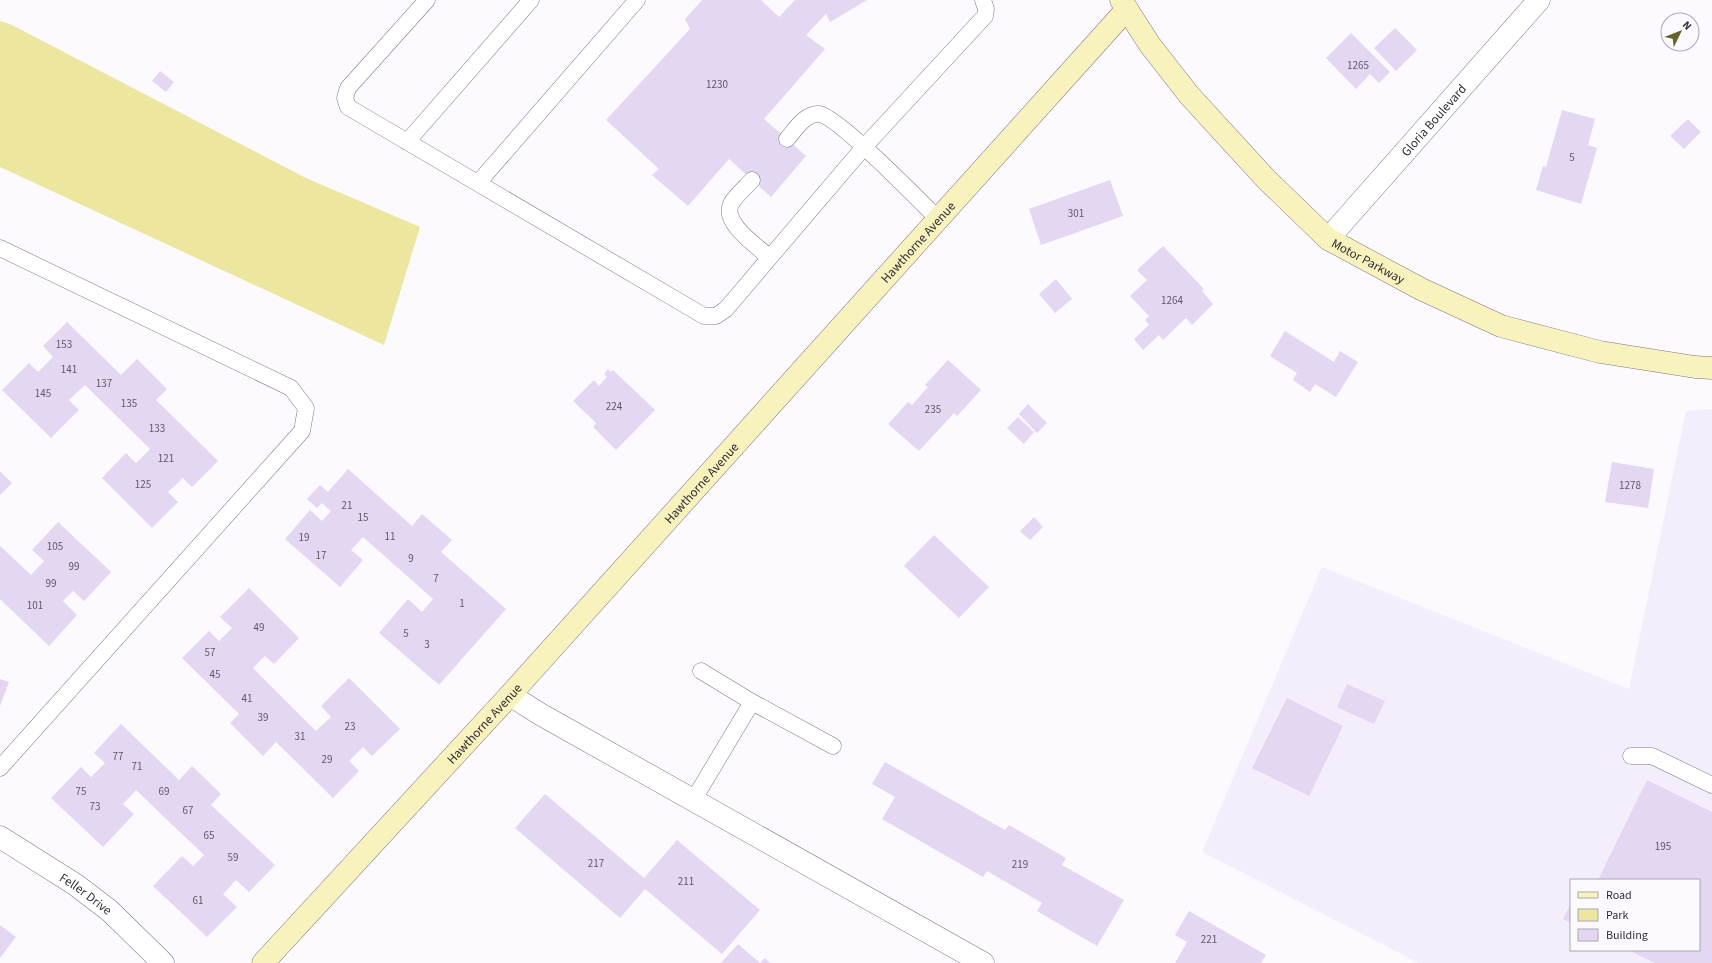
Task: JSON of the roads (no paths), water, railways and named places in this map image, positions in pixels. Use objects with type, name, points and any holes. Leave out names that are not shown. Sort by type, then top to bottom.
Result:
[{"type":"street","name":"Gloria Boulevard","points":[[1328,239],[1539,0]]},
{"type":"street","name":"Motor Parkway","points":[[1127,3],[1150,45],[1189,95],[1266,179],[1328,239],[1421,290],[1501,326],[1600,352],[1695,367],[1712,368]]},
{"type":"street","name":"Hawthorne Avenue","points":[[263,963],[510,695],[938,219],[1127,3]]},
{"type":"street","points":[[510,695],[540,714],[694,799],[983,963]]},
{"type":"street","name":"Feller Drive","points":[[0,837],[52,868],[110,911],[163,963]]},
{"type":"lane","points":[[427,0],[348,88],[345,98],[348,107],[704,316],[716,316],[726,309],[864,147],[985,16],[986,9],[983,0]]},
{"type":"lane","points":[[407,142],[531,0]]},
{"type":"lane","points":[[478,183],[638,0]]},
{"type":"lane","points":[[787,139],[808,116],[820,114],[830,119],[864,147],[938,219]]},
{"type":"lane","points":[[752,180],[731,204],[730,217],[735,226],[769,257]]},
{"type":"lane","points":[[0,248],[291,388],[306,408],[302,431],[0,768]]},
{"type":"lane","points":[[701,671],[752,702],[833,746]]},
{"type":"lane","points":[[694,799],[752,702]]},
{"type":"lane","points":[[1631,756],[1652,756],[1712,785]]}]
